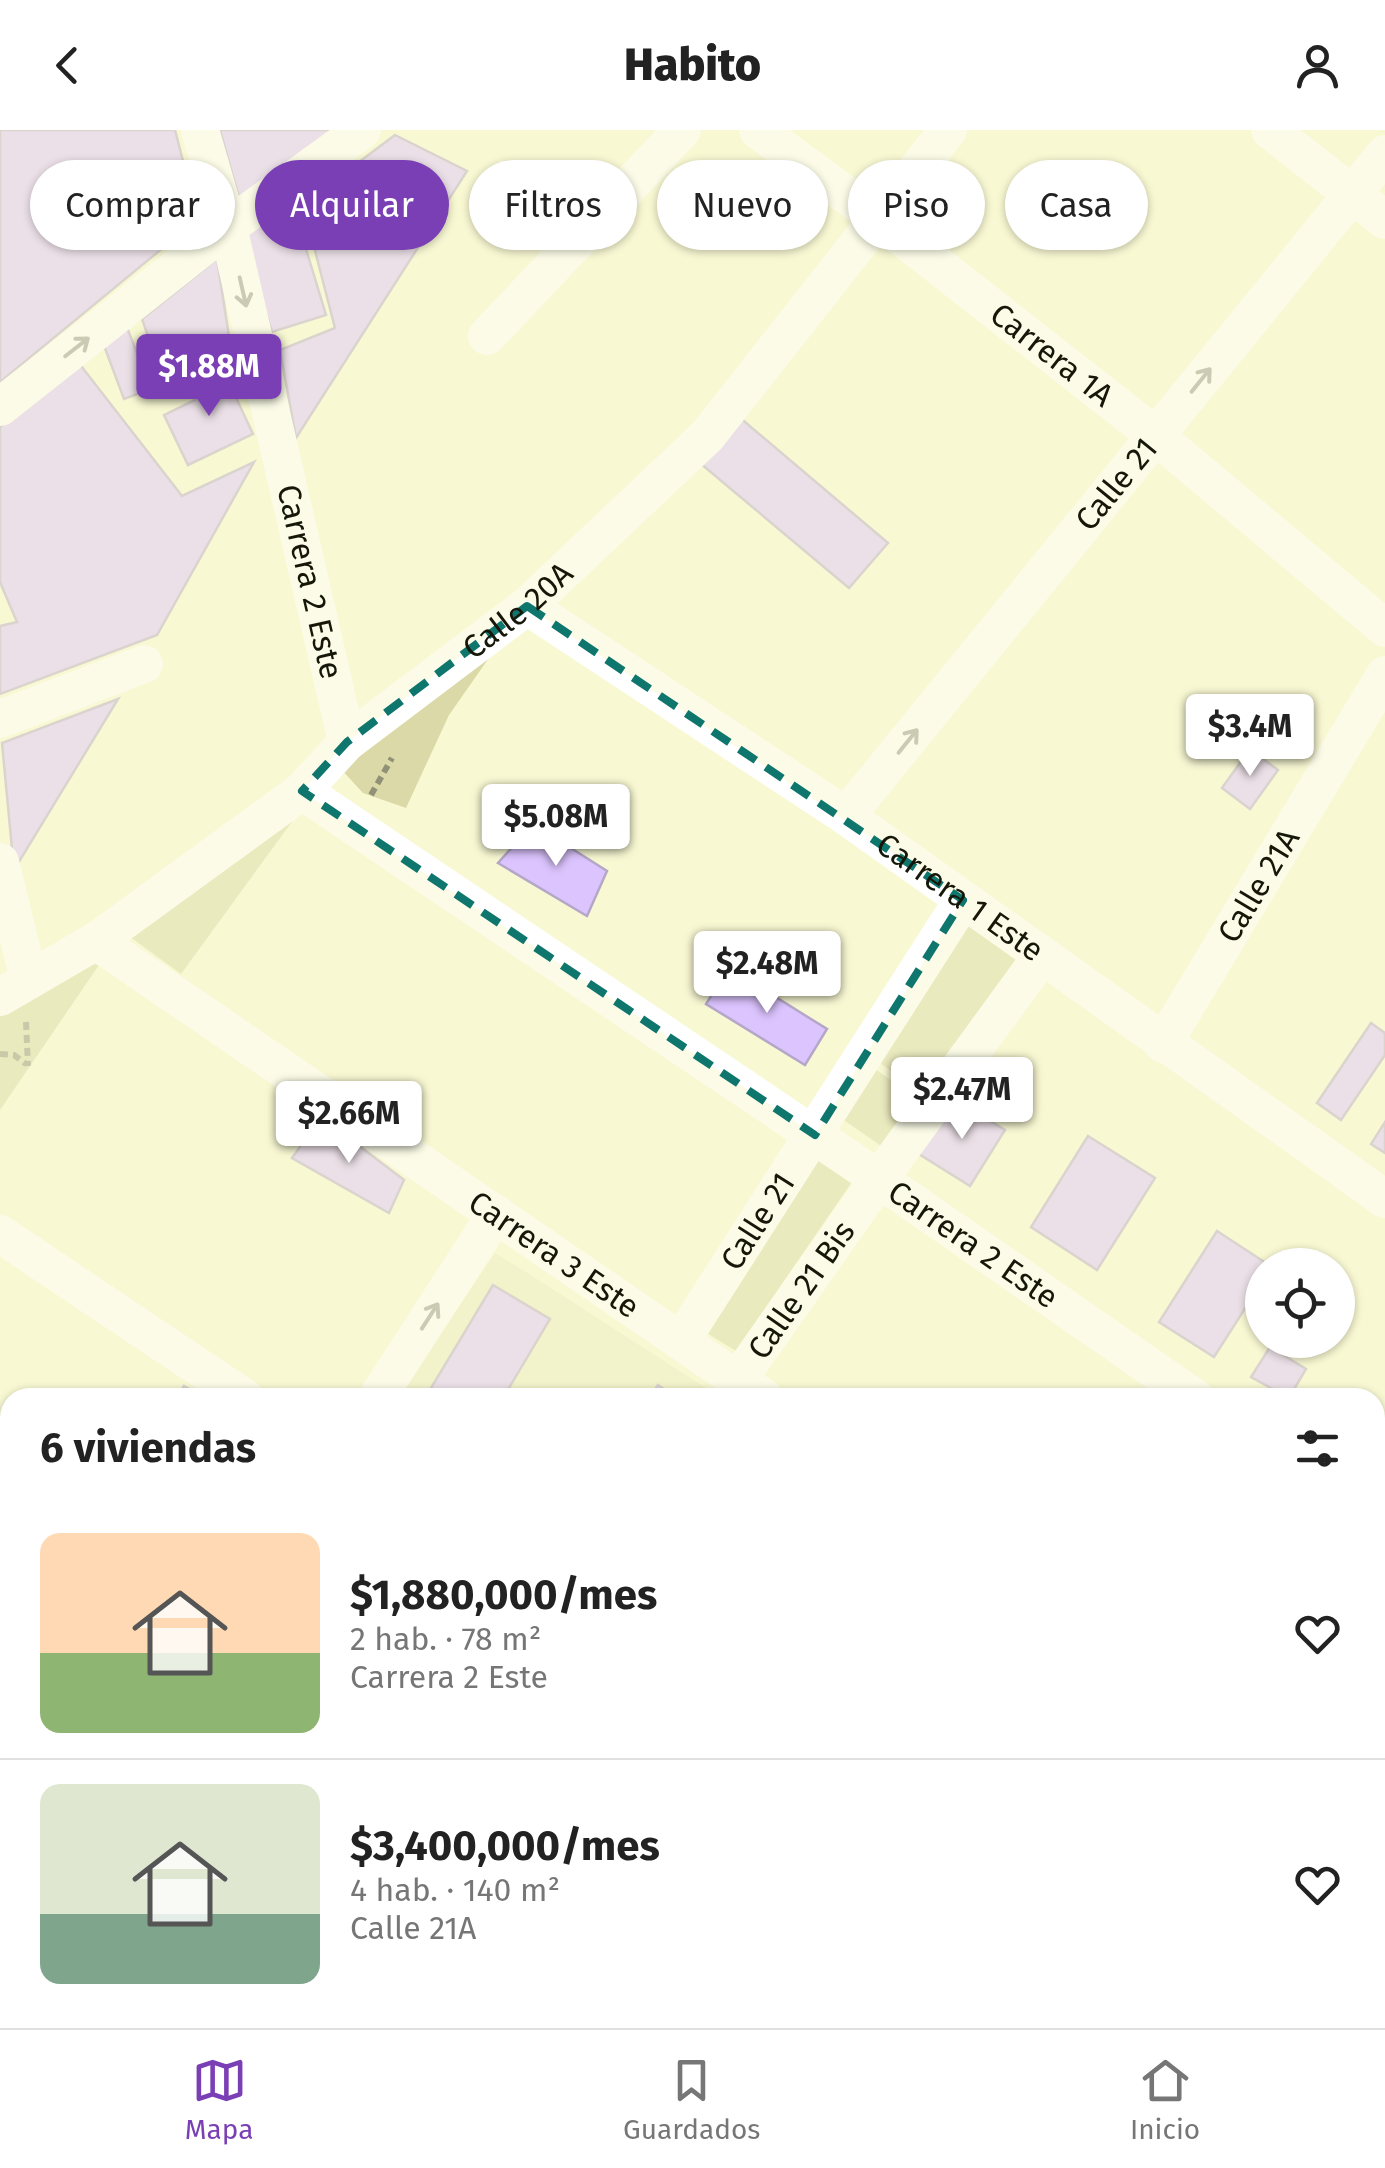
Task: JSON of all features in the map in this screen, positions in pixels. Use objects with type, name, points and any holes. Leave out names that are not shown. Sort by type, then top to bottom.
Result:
[{"type":"street","name":"Carrera 2 Este","points":[[200,130],[209,160]]},
{"type":"street","points":[[235,223],[362,130]]},
{"type":"street","points":[[488,336],[682,130]]},
{"type":"street","name":"Carrera 1A","points":[[758,130],[848,196]]},
{"type":"street","name":"Calle 20A","points":[[925,160],[948,130]]},
{"type":"street","points":[[1270,130],[1385,220]]},
{"type":"street","name":"Calle 21","points":[[846,816],[1385,154]]},
{"type":"street","points":[[0,407],[200,250]]},
{"type":"street","name":"Carrera 2 Este","points":[[233,250],[347,742]]},
{"type":"street","name":"Calle 20A","points":[[14,988],[96,941],[302,791],[347,742],[527,606],[707,436],[856,250]]},
{"type":"street","name":"Carrera 1A","points":[[918,250],[1156,436],[1385,628]]},
{"type":"street","name":"Carrera 1 Este","points":[[527,606],[846,816],[1385,1199]]},
{"type":"street","points":[[0,719],[144,664]]},
{"type":"street","name":"Calle 21A","points":[[1163,1044],[1385,675]]},
{"type":"street","name":"Carrera 2 Este","points":[[302,791],[878,1178],[1181,1388]]},
{"type":"street","points":[[0,862],[14,988]]},
{"type":"street","name":"Calle 21","points":[[681,1340],[962,900]]},
{"type":"street","name":"Carrera 3 Este","points":[[96,941],[750,1388]]},
{"type":"street","name":"Calle 21 Bis","points":[[752,1388],[878,1178],[1041,957]]},
{"type":"street","points":[[383,1388],[496,1214]]},
{"type":"street","points":[[0,1234],[230,1388]]},
{"type":"path","points":[[0,1054],[14,1055],[30,1067]]},
{"type":"highlighted area","points":[[527,606],[963,900],[815,1135],[302,791],[347,742]]},
{"type":"shaded area","points":[[498,645],[449,715],[406,808],[363,793],[340,768]]},
{"type":"shaded area","points":[[302,808],[181,974],[126,934]]},
{"type":"shaded area","points":[[967,909],[1029,950],[929,1097],[868,1055]]},
{"type":"shaded area","points":[[86,962],[99,965],[0,1110],[0,1016]]},
{"type":"shaded area","points":[[870,1065],[918,1100],[884,1148],[835,1114]]},
{"type":"shaded area","points":[[818,1145],[858,1173],[736,1351],[697,1327]]},
{"type":"shaded area","points":[[495,1253],[706,1388],[404,1388]]},
{"type":"building","points":[[0,130],[175,130],[183,160],[30,160],[30,250],[160,250],[0,382]]},
{"type":"building","points":[[220,130],[337,130],[294,160],[255,160],[255,187],[239,198],[235,160],[228,160]]},
{"type":"building","points":[[395,135],[445,160],[362,160]]},
{"type":"building","points":[[449,162],[467,171],[449,199]]},
{"type":"building","points":[[255,229],[255,250],[306,250],[326,315],[272,332],[243,238]]},
{"type":"building","points":[[315,250],[416,250],[296,438],[280,350],[335,328]]},
{"type":"building","points":[[217,259],[230,343],[165,386],[142,319]]},
{"type":"building","points":[[126,325],[151,389],[124,399],[103,343]]},
{"type":"building","points":[[78,362],[182,496],[254,462],[157,635],[0,694],[0,626],[17,622],[0,582],[0,427]]},
{"type":"building","points":[[223,370],[253,434],[188,465],[164,415],[195,400],[188,387]]},
{"type":"building","points":[[739,417],[888,543],[849,588],[700,463]]},
{"type":"building","points":[[118,699],[14,870],[2,743]]},
{"type":"building","points":[[1250,749],[1278,770],[1250,809],[1222,788]]},
{"type":"building","points":[[533,824],[607,871],[587,916],[498,863]]},
{"type":"building","points":[[729,968],[827,1029],[805,1065],[706,1004]]},
{"type":"building","points":[[1371,1023],[1385,1033],[1385,1055],[1341,1120],[1317,1103]]},
{"type":"building","points":[[954,1099],[1005,1130],[970,1186],[919,1154]]},
{"type":"building","points":[[321,1117],[404,1180],[389,1213],[292,1158]]},
{"type":"building","points":[[1385,1122],[1385,1153],[1371,1144]]},
{"type":"building","points":[[1088,1136],[1155,1178],[1097,1270],[1031,1227]]},
{"type":"building","points":[[1217,1231],[1245,1249],[1245,1309],[1214,1357],[1159,1322]]},
{"type":"building","points":[[493,1285],[550,1319],[509,1388],[431,1388]]},
{"type":"building","points":[[1263,1358],[1288,1358],[1306,1369],[1295,1388],[1271,1388],[1251,1377]]}]
